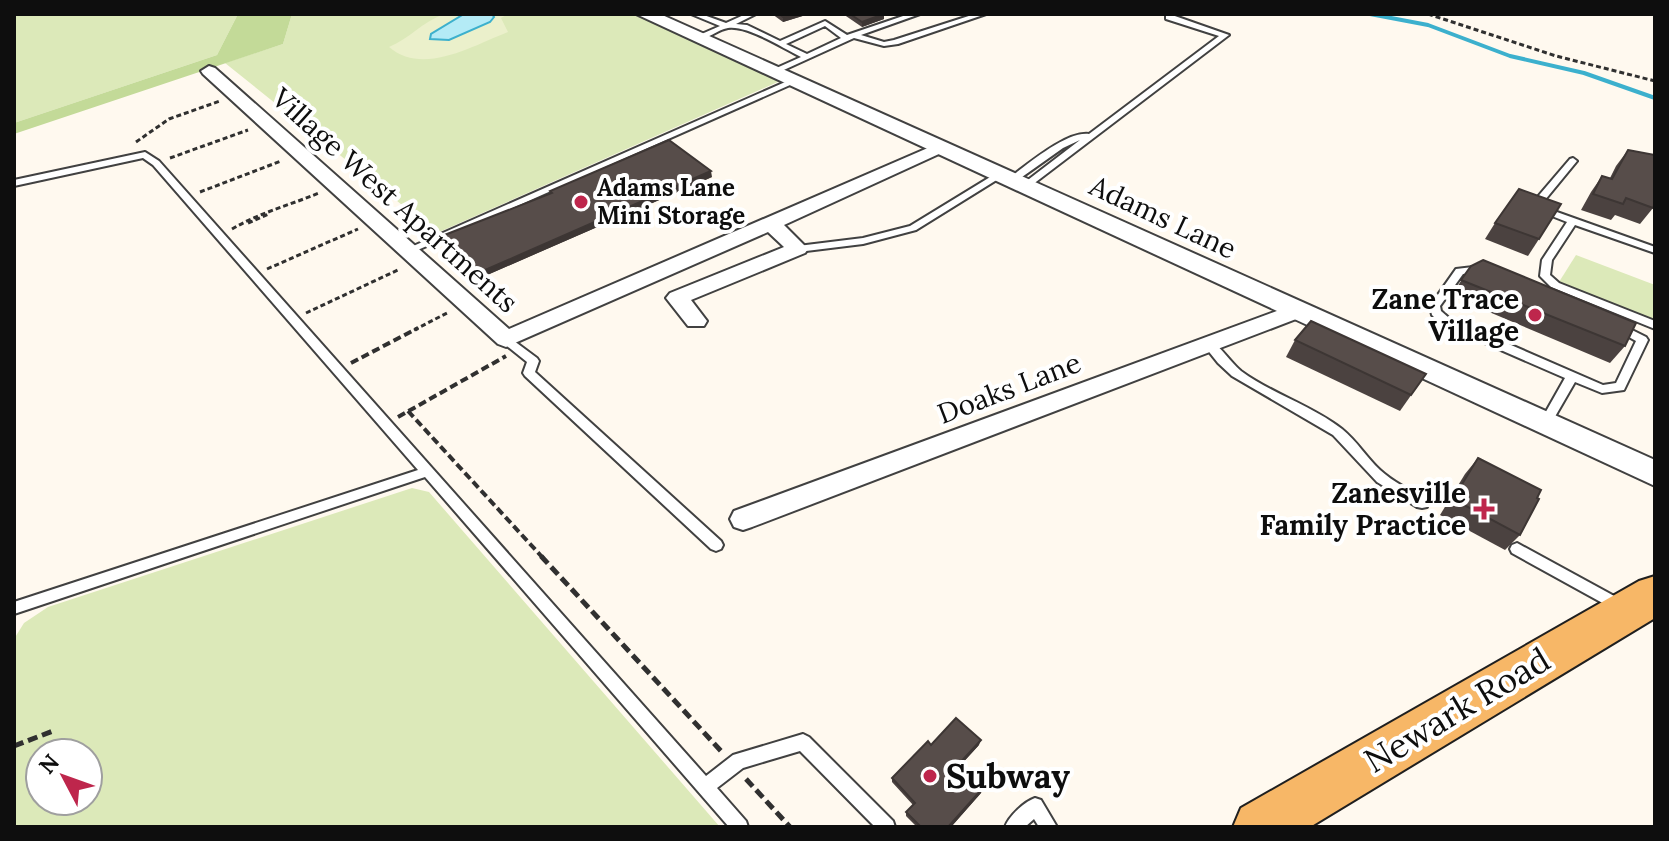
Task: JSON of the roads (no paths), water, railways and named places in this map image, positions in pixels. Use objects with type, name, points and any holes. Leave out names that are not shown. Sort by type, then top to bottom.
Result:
[{"type":"main road","name":"Newark Road","points":[[1260,827],[1642,602]]},
{"type":"street","name":"Adams Lane","points":[[645,14],[698,26],[785,76],[1655,474]]},
{"type":"street","name":"Village West Apartments","points":[[209,71],[238,95],[403,260],[512,344],[770,223],[943,148]]},
{"type":"street","points":[[696,321],[677,298],[798,249],[770,223]]},
{"type":"street","name":"Doaks Lane","points":[[743,519],[1296,311]]},
{"type":"lane","points":[[698,26],[726,26],[752,14]]},
{"type":"lane","points":[[403,260],[785,76],[806,56],[850,36],[916,14]]},
{"type":"lane","points":[[780,44],[825,23],[850,36],[884,44],[982,14]]},
{"type":"lane","points":[[798,249],[863,241],[913,228],[1012,180],[1099,130],[1225,35],[1169,17]]},
{"type":"lane","points":[[698,26],[744,27],[806,56]]},
{"type":"lane","points":[[1012,180],[1060,146],[1099,130]]},
{"type":"lane","points":[[14,183],[145,155],[156,163],[740,827]]},
{"type":"lane","points":[[1573,161],[1534,207],[1655,250]]},
{"type":"lane","points":[[1573,220],[1547,260],[1545,276],[1555,285],[1655,325]]},
{"type":"lane","points":[[1500,281],[1473,270],[1460,271],[1435,306],[1436,312],[1445,321],[1602,389],[1620,387],[1642,340],[1610,325]]},
{"type":"lane","points":[[512,344],[533,361],[529,373],[716,545]]},
{"type":"lane","points":[[1210,345],[1222,363],[1239,377],[1334,429],[1356,448],[1371,470],[1422,503]]},
{"type":"lane","points":[[1545,424],[1572,376]]},
{"type":"lane","points":[[14,608],[429,471]]},
{"type":"lane","points":[[1517,549],[1642,602]]},
{"type":"lane","points":[[704,788],[734,766],[803,742],[887,827]]},
{"type":"lane","points":[[1013,827],[1035,806],[1049,827]]},
{"type":"water","points":[[464,14],[492,14],[494,17],[490,22],[449,40],[430,39],[431,34]]},
{"type":"waterway","points":[[1370,14],[1428,25],[1510,56],[1584,73],[1655,98]]},
{"type":"place","name":"Adams Lane Mini Storage","points":[[581,202]]},
{"type":"place","name":"Zane Trace Village","points":[[1535,315]]},
{"type":"place","name":"Zanesville Family Practice","points":[[1484,509]]},
{"type":"place","name":"Subway","points":[[930,776]]}]
